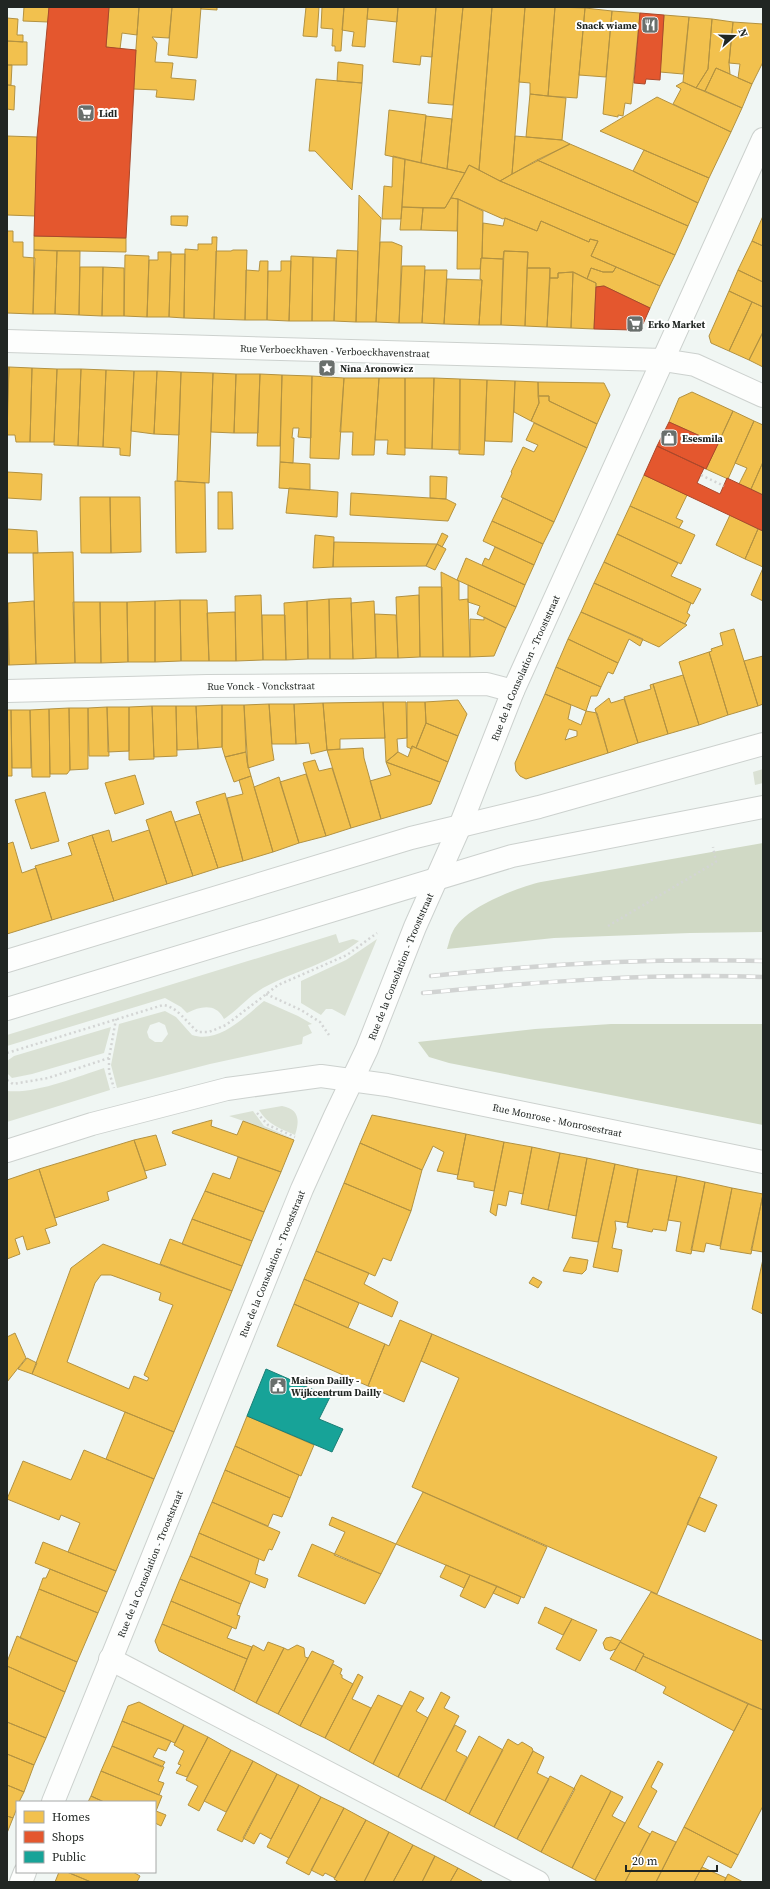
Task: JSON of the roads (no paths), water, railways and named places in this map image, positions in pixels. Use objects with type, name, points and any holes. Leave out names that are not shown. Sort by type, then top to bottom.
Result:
[{"type":"street","name":"Rue de la Consolation - Trooststraat","points":[[53,1801],[302,1189],[367,1049],[415,927],[460,826],[513,691],[763,138]]},
{"type":"street","name":"Rue Verboeckhaven - Verboeckhavenstraat","points":[[7,341],[663,360],[695,365],[763,396]]},
{"type":"street","name":"Rue Vonck - Vonckstraat","points":[[7,691],[207,686],[487,684],[513,691]]},
{"type":"street","points":[[7,961],[411,838],[539,807],[763,744]]},
{"type":"street","points":[[7,1009],[437,880],[512,856],[763,807]]},
{"type":"street","name":"Rue Monrose - Monrosestraat","points":[[7,1151],[92,1124],[227,1089],[321,1076],[387,1085],[763,1162]]},
{"type":"street","points":[[110,1659],[538,1882]]},
{"type":"railway","points":[[431,976],[555,965],[638,961],[763,961]]},
{"type":"railway","points":[[423,993],[508,985],[635,977],[763,977]]},
{"type":"place","name":"Snack wiame","points":[[650,25]]},
{"type":"place","name":"Lidl","points":[[86,113]]},
{"type":"place","name":"Erko Market","points":[[635,324]]},
{"type":"place","name":"Nina Aronowicz","points":[[327,368]]},
{"type":"place","name":"Esesmila","points":[[669,438]]},
{"type":"place","name":"Maison Dailly - Wijkcentrum Dailly","points":[[278,1386]]}]
